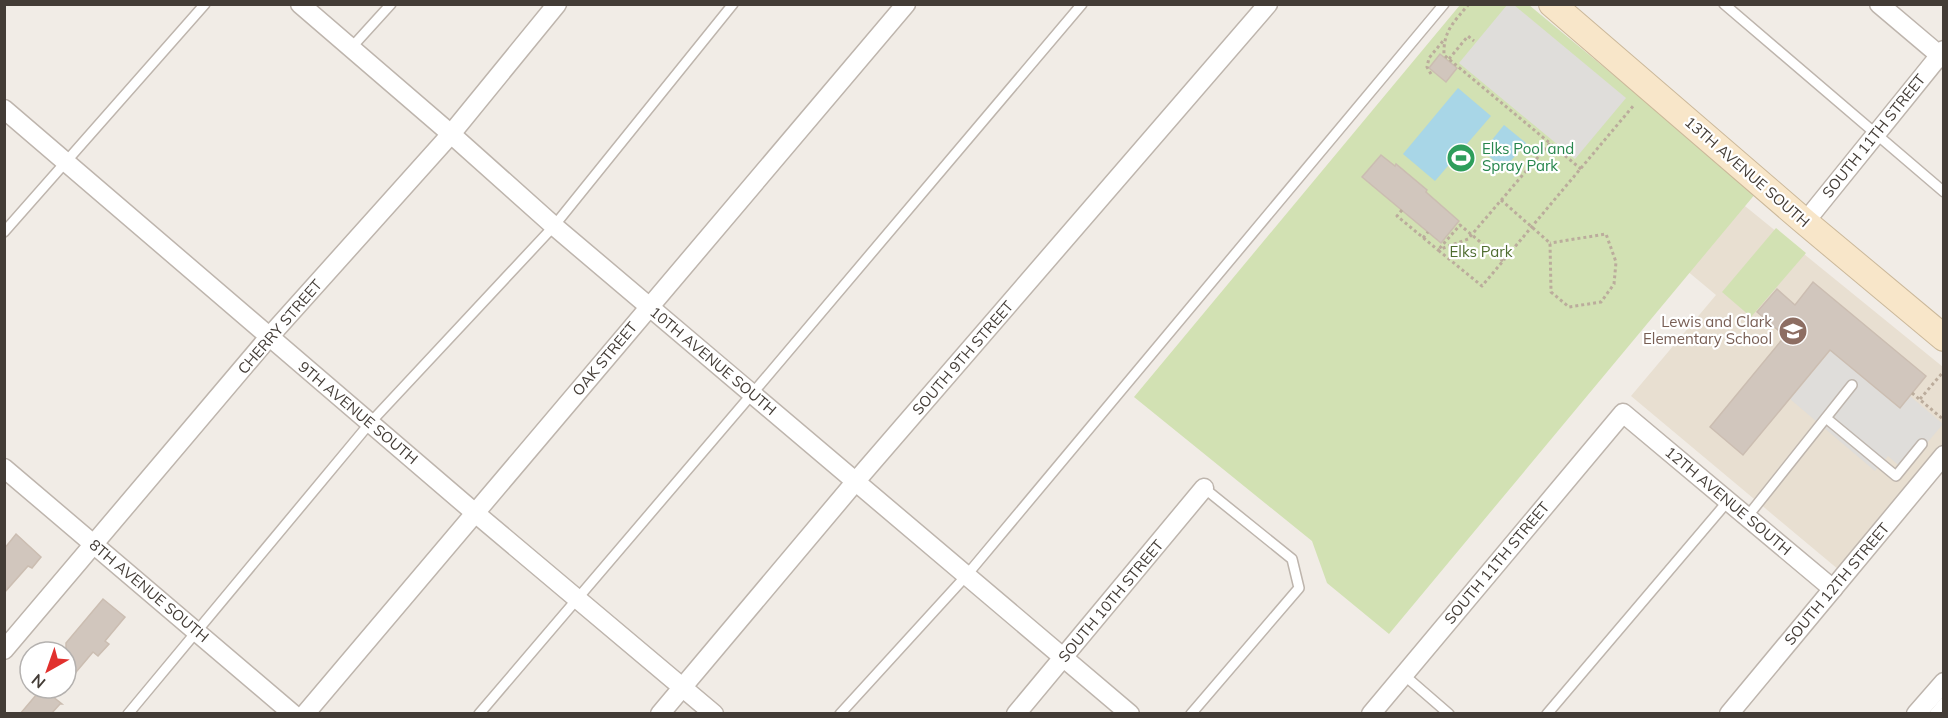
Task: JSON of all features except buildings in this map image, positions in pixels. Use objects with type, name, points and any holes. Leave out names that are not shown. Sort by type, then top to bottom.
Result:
[{"type":"street","name":"10TH AVENUE SOUTH","points":[[300,4],[554,226],[1130,714]]},
{"type":"street","name":"CHERRY STREET","points":[[4,650],[269,337],[451,134],[557,4]]},
{"type":"street","name":"OAK STREET","points":[[305,714],[906,4]]},
{"type":"street","name":"SOUTH 9TH STREET","points":[[660,714],[856,481],[1268,4]]},
{"type":"street","name":"13TH AVENUE SOUTH","points":[[1552,4],[1804,222],[1944,338]]},
{"type":"street","points":[[1879,4],[1942,54]]},
{"type":"street","name":"SOUTH 11TH STREET","points":[[1804,222],[1942,54]]},
{"type":"street","name":"9TH AVENUE SOUTH","points":[[4,109],[474,512],[714,714]]},
{"type":"street","name":"SOUTH 11TH STREET","points":[[1371,714],[1623,413]]},
{"type":"street","name":"12TH AVENUE SOUTH","points":[[1623,413],[1833,590]]},
{"type":"street","name":"SOUTH 12TH STREET","points":[[1730,714],[1944,455]]},
{"type":"street","name":"8TH AVENUE SOUTH","points":[[4,468],[293,714]]},
{"type":"street","name":"SOUTH 10TH STREET","points":[[1016,714],[1204,488]]},
{"type":"street","points":[[1916,714],[1944,682]]},
{"type":"lane","points":[[4,232],[205,4]]},
{"type":"lane","points":[[351,48],[391,4]]},
{"type":"lane","points":[[128,714],[370,423],[554,226],[733,4]]},
{"type":"lane","points":[[478,714],[753,394],[1082,4]]},
{"type":"lane","points":[[840,714],[966,576],[1444,4]]},
{"type":"lane","points":[[1724,4],[1874,135],[1944,192]]},
{"type":"lane","points":[[1746,517],[1852,385]]},
{"type":"lane","points":[[1826,418],[1896,476],[1922,444]]},
{"type":"lane","points":[[1191,714],[1299,588],[1292,559],[1204,488]]},
{"type":"lane","points":[[1547,714],[1728,501]]},
{"type":"lane","points":[[1404,675],[1449,714]]},
{"type":"lane","points":[[1934,714],[1944,702]]},
{"type":"path","points":[[1431,74],[1427,67],[1429,58],[1469,4]]},
{"type":"path","points":[[1449,59],[1468,36],[1474,41]]},
{"type":"path","points":[[1444,40],[1444,56],[1581,169]]},
{"type":"path","points":[[1402,210],[1397,216],[1482,286],[1634,105]]},
{"type":"path","points":[[1438,250],[1468,239],[1550,142]]},
{"type":"path","points":[[1501,200],[1550,243],[1606,234],[1616,262],[1614,284],[1601,302],[1569,307],[1551,292],[1550,243]]},
{"type":"path","points":[[1438,250],[1460,225],[1503,261]]},
{"type":"path","points":[[1423,238],[1428,232]]},
{"type":"path","points":[[1919,400],[1944,371]]},
{"type":"path","points":[[1912,393],[1944,420]]},
{"type":"shaded area","points":[[1507,5],[1514,5],[1626,98],[1575,159],[1459,63]]},
{"type":"shaded area","name":"Lewis and Clark Elementary School","points":[[1628,111],[1943,367],[1943,456],[1845,575],[1631,396],[1716,295],[1571,174]]},
{"type":"shaded area","points":[[1831,350],[1899,408],[1910,396],[1943,424],[1904,470],[1888,456],[1875,471],[1790,399]]},
{"type":"green space","name":"Elks Park","points":[[1460,5],[1529,5],[1756,193],[1389,634],[1327,583],[1312,541],[1134,397]]},
{"type":"green space","points":[[1776,228],[1806,253],[1751,317],[1722,292]]},
{"type":"water","points":[[1458,88],[1491,116],[1435,181],[1403,154]]},
{"type":"water","points":[[1504,125],[1526,143],[1504,169],[1483,151]]},
{"type":"place","name":"Elks Pool and Spray Park","points":[[1461,158]]},
{"type":"place","name":"Lewis and Clark Elementary School","points":[[1793,331]]}]
